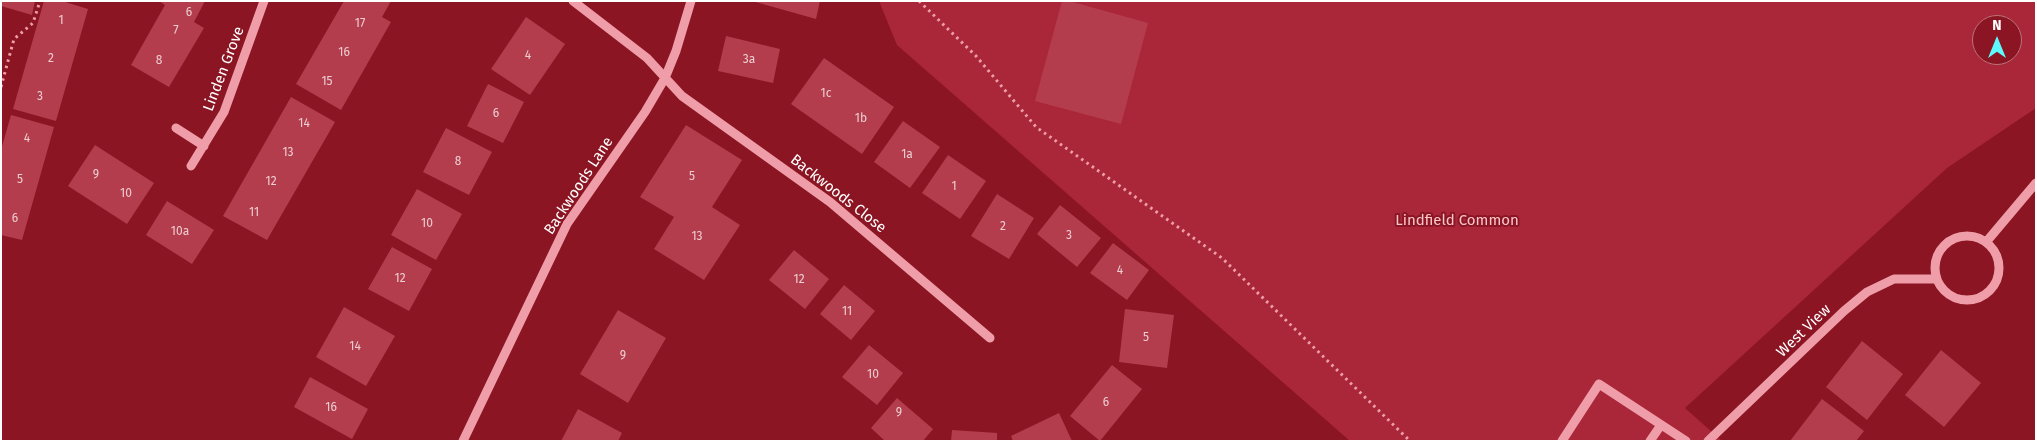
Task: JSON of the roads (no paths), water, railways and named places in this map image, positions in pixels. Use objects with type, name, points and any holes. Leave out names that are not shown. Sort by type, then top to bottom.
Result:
[{"type":"street","name":"Linden Grove","points":[[192,166],[224,112],[264,1]]},
{"type":"street","points":[[573,1],[647,58],[665,78]]},
{"type":"street","name":"Backwoods Lane","points":[[463,441],[567,224],[645,112],[665,78],[676,51],[691,1]]},
{"type":"street","name":"Backwoods Close","points":[[665,78],[682,96],[830,202],[990,338]]},
{"type":"street","points":[[176,128],[204,146]]},
{"type":"street","points":[[1987,241],[2036,183]]},
{"type":"street","points":[[1962,236],[1973,236],[1987,241],[1998,257],[1997,279],[1991,289],[1981,297],[1971,300],[1960,300],[1949,295],[1937,279],[1935,269],[1936,257],[1951,240],[1962,236]]},
{"type":"street","name":"West View","points":[[1708,441],[1844,311],[1867,292],[1894,279],[1937,279]]},
{"type":"street","points":[[1562,441],[1599,384],[1686,441]]},
{"type":"street","points":[[1650,441],[1661,425]]},
{"type":"park label","name":"Lindfield Common","points":[[1457,221]]}]
